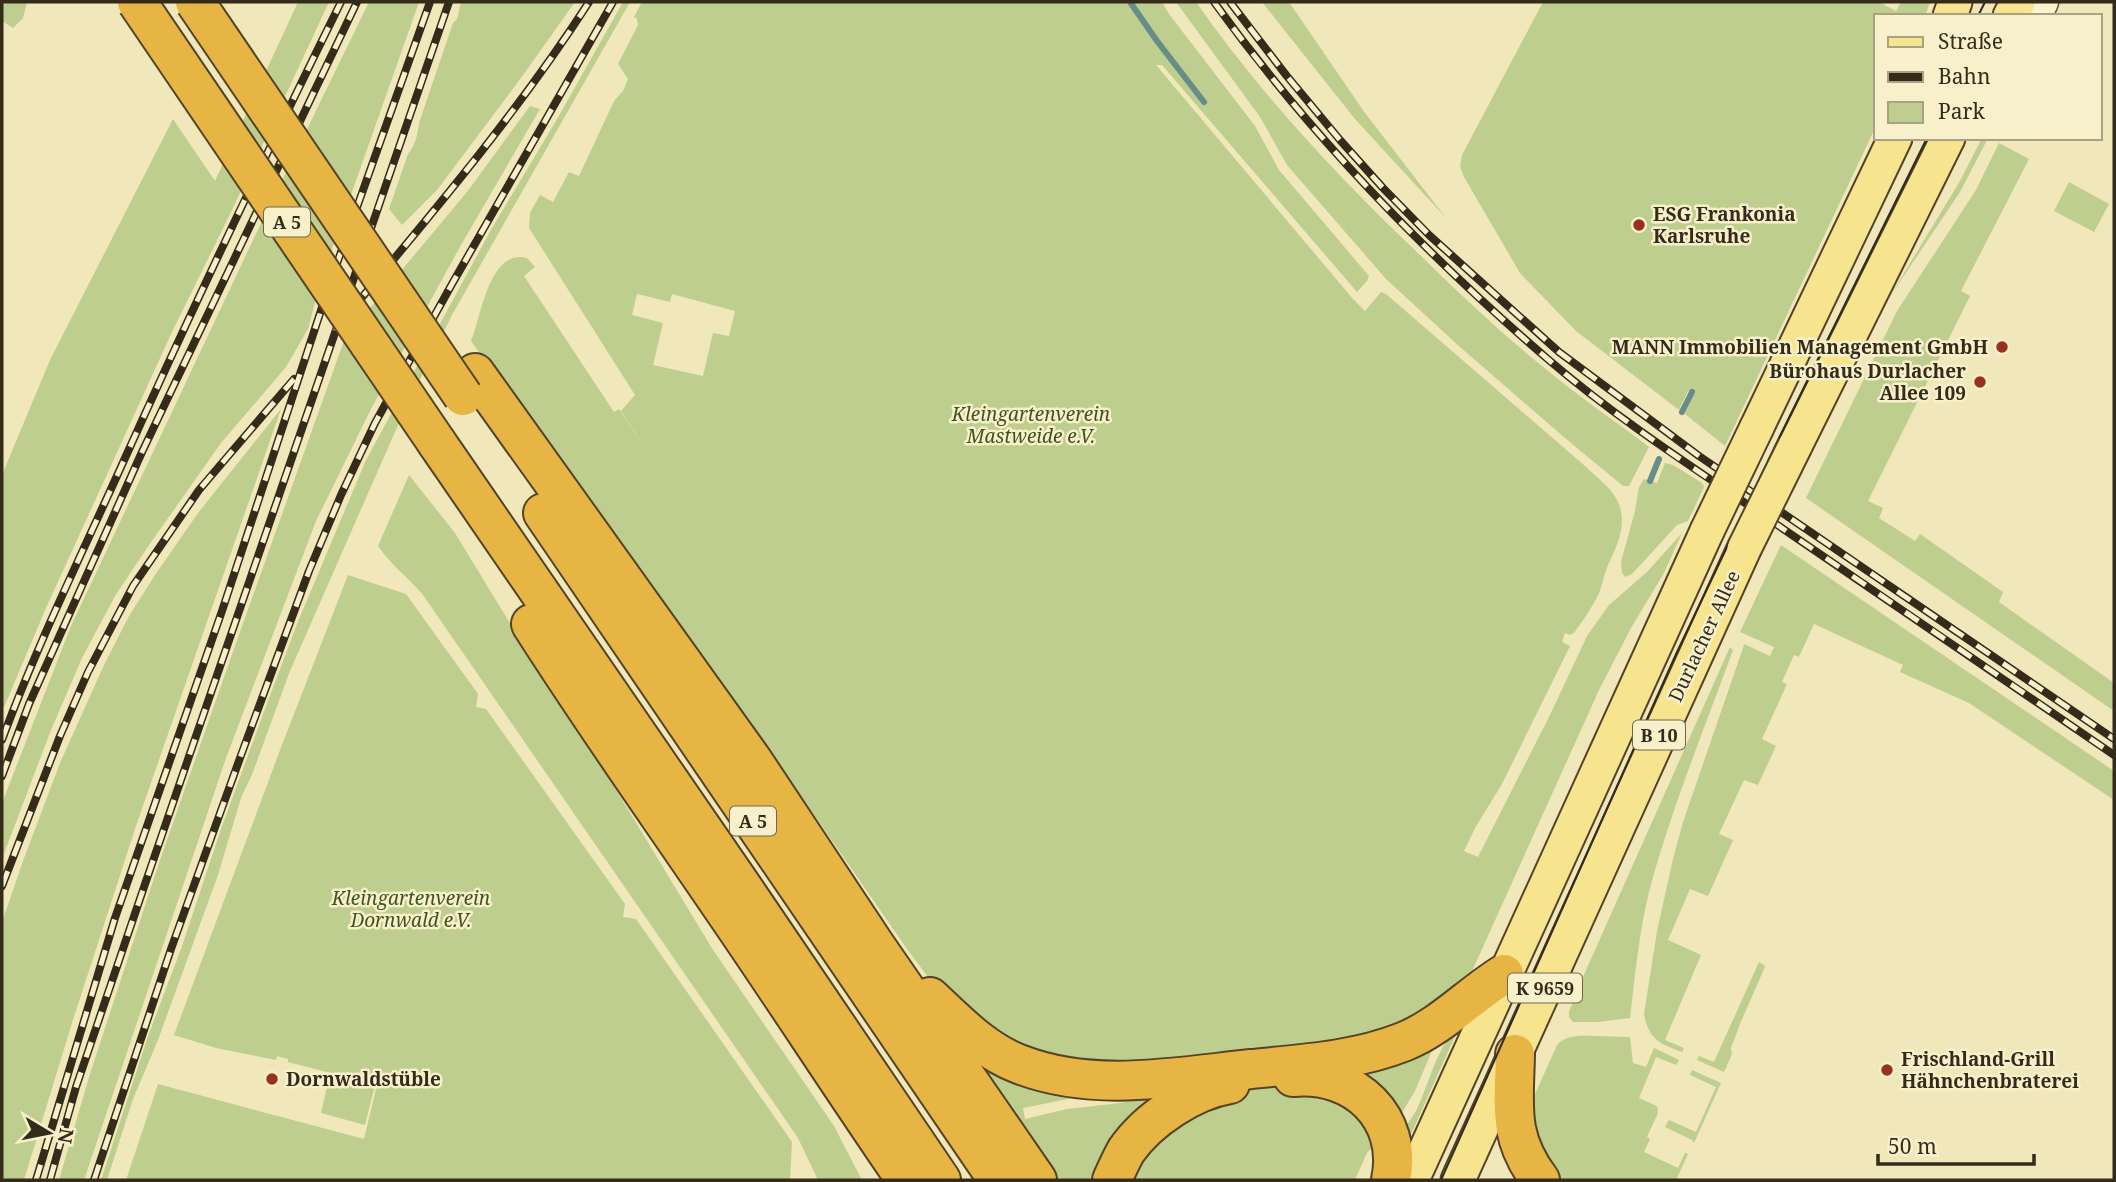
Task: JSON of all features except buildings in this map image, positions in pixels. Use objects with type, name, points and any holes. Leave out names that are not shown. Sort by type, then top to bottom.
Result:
[{"type":"highway","name":"A 5","points":[[137,2],[941,1180]]},
{"type":"highway","name":"A 5","points":[[195,2],[373,263],[469,384],[998,1180]]},
{"type":"highway","points":[[469,384],[752,761],[1037,1180]]},
{"type":"highway","name":"A 5","points":[[491,522],[516,599],[598,727],[906,1180]]},
{"type":"highway","points":[[875,945],[957,1023],[996,1051],[1016,1063],[1040,1071],[1094,1080],[1162,1078],[1330,1060],[1374,1052],[1423,1032],[1504,974]]},
{"type":"highway","points":[[1515,1055],[1517,1138],[1525,1159],[1540,1180]]},
{"type":"highway","points":[[823,1060],[884,1180]]},
{"type":"highway","points":[[1112,1180],[1126,1151],[1165,1112],[1225,1085],[1305,1076],[1328,1078],[1346,1085],[1371,1103],[1383,1119],[1391,1139],[1394,1157],[1391,1180]]},
{"type":"main road","name":"B 10","points":[[1412,1180],[1707,531],[1894,140]]},
{"type":"main road","name":"Durlacher Allee","points":[[1458,1180],[1744,549],[1947,140]]},
{"type":"green space","points":[[2,2],[27,2],[23,18],[13,28],[2,21]]},
{"type":"green space","points":[[298,2],[329,2],[172,332],[46,608],[2,712],[2,475],[50,360],[173,119],[215,181]]},
{"type":"green space","points":[[369,2],[419,2],[321,280],[308,329],[286,367],[221,443],[115,596],[82,658],[51,730],[2,859],[2,803],[71,626]]},
{"type":"green space","points":[[461,2],[575,2],[437,190],[402,225],[389,209],[408,154],[416,140],[419,123]]},
{"type":"green space","points":[[623,2],[630,2],[452,315],[402,416],[290,671],[241,798],[218,875],[158,1040],[133,1099],[107,1180],[101,1180],[147,1039],[265,709],[297,624],[366,460],[492,228]]},
{"type":"green space","name":"Kleingartenverein Mastweide e.V.","points":[[642,2],[1162,2],[1255,126],[1279,170],[1369,276],[1357,292],[1162,65],[1156,65],[1353,299],[1365,311],[1381,292],[1386,294],[1608,487],[1621,510],[1620,535],[1597,597],[1574,633],[1565,633],[1562,642],[1570,646],[1502,784],[1464,851],[1478,857],[1587,636],[1609,605],[1647,572],[1682,533],[1664,573],[1631,628],[1599,690],[1464,989],[1406,1030],[1169,1067],[1034,1057],[954,1003],[928,977],[768,748],[689,645],[471,341],[495,274],[514,258],[527,258],[535,267],[524,276],[614,412],[619,409],[647,451],[621,411],[635,395],[529,228],[530,213],[540,195],[553,202],[569,172],[579,176],[614,101],[623,91],[628,79],[618,64],[638,25],[634,17]],"holes":[[[637,294],[670,302],[672,294],[735,311],[729,336],[713,333],[703,376],[653,365],[663,323],[632,315]]]},
{"type":"green space","points":[[1176,2],[1196,2],[1247,70],[1302,135],[1390,227],[1467,300],[1559,380],[1649,447],[1629,486],[1623,486],[1565,438],[1386,279],[1287,165],[1260,117]]},
{"type":"green space","points":[[1262,2],[1289,2],[1365,113],[1446,218],[1355,119]]},
{"type":"green space","name":"ESG Frankonia Karlsruhe","points":[[1543,2],[1879,2],[1896,11],[1901,2],[1930,2],[1926,14],[1874,14],[1874,130],[1725,446],[1685,414],[1694,393],[1688,391],[1679,410],[1576,331],[1520,273],[1464,177],[1460,166],[1462,155]]},
{"type":"green space","points":[[530,106],[540,109],[371,409],[316,521],[226,758],[84,1180],[59,1180],[89,1077],[159,863],[345,338],[467,192]]},
{"type":"green space","points":[[1981,140],[1987,140],[1960,192],[1889,298],[1960,181]]},
{"type":"green space","points":[[1999,143],[2029,159],[1961,291],[1970,296],[1868,501],[1883,508],[1879,518],[1915,541],[1920,534],[2003,592],[1999,602],[2114,683],[2114,711],[1806,498],[1897,311],[1976,190]]},
{"type":"green space","points":[[2069,182],[2109,204],[2094,232],[2054,211]]},
{"type":"green space","points":[[281,409],[136,826],[24,1180],[2,1180],[2,922],[23,861],[60,763],[129,616],[198,513]]},
{"type":"green space","points":[[1665,463],[1673,465],[1702,483],[1704,487],[1688,521],[1677,525],[1632,574],[1625,577],[1621,562],[1639,487],[1644,479],[1657,483]]},
{"type":"green space","points":[[409,475],[455,533],[713,950],[834,1126],[862,1180],[818,1180],[798,1138],[423,595],[378,546]]},
{"type":"green space","points":[[1781,545],[2114,771],[2114,800],[1969,703],[1900,672],[1903,665],[1814,624],[1799,657],[1794,655],[1782,682],[1787,684],[1762,739],[1776,746],[1758,785],[1744,780],[1719,834],[1733,840],[1708,896],[1690,889],[1668,940],[1701,955],[1665,1040],[1684,1048],[1682,1052],[1667,1046],[1652,1035],[1644,1014],[1657,931],[1683,822],[1744,644],[1770,656],[1774,647],[1740,632]]},
{"type":"green space","name":"Kleingartenverein Dornwald e.V.","points":[[348,575],[406,594],[478,694],[476,707],[486,709],[625,904],[623,917],[636,919],[792,1142],[790,1180],[126,1180],[158,1084],[364,1139],[377,1085],[288,1062],[288,1059],[277,1056],[276,1060],[216,1048],[174,1035]]},
{"type":"green space","points":[[1730,647],[1733,650],[1678,800],[1649,892],[1630,1018],[1573,1022],[1569,1012],[1579,986]]},
{"type":"green space","points":[[1759,962],[1765,966],[1740,1024],[1724,1072],[1697,1060],[1699,1056],[1714,1062]]},
{"type":"green space","points":[[1454,1033],[1456,1034],[1412,1132],[1407,1137],[1404,1128],[1417,1109],[1443,1047]]},
{"type":"green space","points":[[1570,1037],[1630,1037],[1633,1063],[1646,1067],[1654,1048],[1679,1060],[1676,1065],[1656,1057],[1639,1098],[1657,1106],[1658,1113],[1647,1137],[1650,1139],[1644,1152],[1678,1168],[1685,1153],[1688,1154],[1676,1180],[1551,1180],[1523,1121],[1557,1045]]},
{"type":"green space","points":[[1437,1039],[1415,1091],[1398,1119],[1357,1071]]},
{"type":"green space","points":[[967,1056],[1078,1097],[1023,1108],[1025,1119],[1067,1109],[1121,1103],[1145,1097],[1154,1098],[1097,1180],[1048,1180]]},
{"type":"green space","points":[[1692,1070],[1721,1083],[1694,1143],[1665,1127],[1669,1120],[1696,1132],[1716,1087],[1690,1075]]},
{"type":"green space","points":[[329,1078],[374,1089],[365,1125],[321,1113]]},
{"type":"green space","points":[[1287,1082],[1331,1087],[1380,1139],[1367,1153],[1355,1180],[1122,1180],[1139,1148],[1231,1093]]},
{"type":"waterway","points":[[1130,2],[1204,102]]},
{"type":"waterway","points":[[1682,412],[1692,392]]},
{"type":"waterway","points":[[1650,481],[1659,459]]},
{"type":"tram line","points":[[1979,14],[1985,2]]},
{"type":"tram line","points":[[1441,1180],[1677,652],[1926,140]]},
{"type":"railway","points":[[2,740],[44,637],[174,350],[341,2]]},
{"type":"railway","points":[[2,776],[29,704],[142,452],[357,2]]},
{"type":"railway","points":[[36,1180],[115,918],[222,611],[330,283],[430,2]]},
{"type":"railway","points":[[50,1180],[76,1087],[449,2]]},
{"type":"railway","points":[[343,320],[502,125],[589,2]]},
{"type":"railway","points":[[94,1180],[171,949],[309,571],[341,495],[375,423],[613,2]]},
{"type":"railway","points":[[1214,2],[1290,99],[1371,191],[1458,278],[1550,361],[1661,446],[2114,755]]},
{"type":"railway","points":[[1230,2],[1286,75],[1383,188],[1429,235],[1559,352],[1699,456],[2114,739]]},
{"type":"railway","points":[[2,886],[60,736],[88,672],[133,586],[199,490],[294,379]]},
{"type":"place","name":"ESG Frankonia Karlsruhe","points":[[1639,225]]},
{"type":"place","name":"MANN Immobilien Management GmbH","points":[[2002,347]]},
{"type":"place","name":"Bürohaus Durlacher Allee 109","points":[[1980,382]]},
{"type":"place","name":"Frischland-Grill Hähnchenbraterei","points":[[1887,1070]]},
{"type":"place","name":"Dornwaldstüble","points":[[272,1079]]}]
